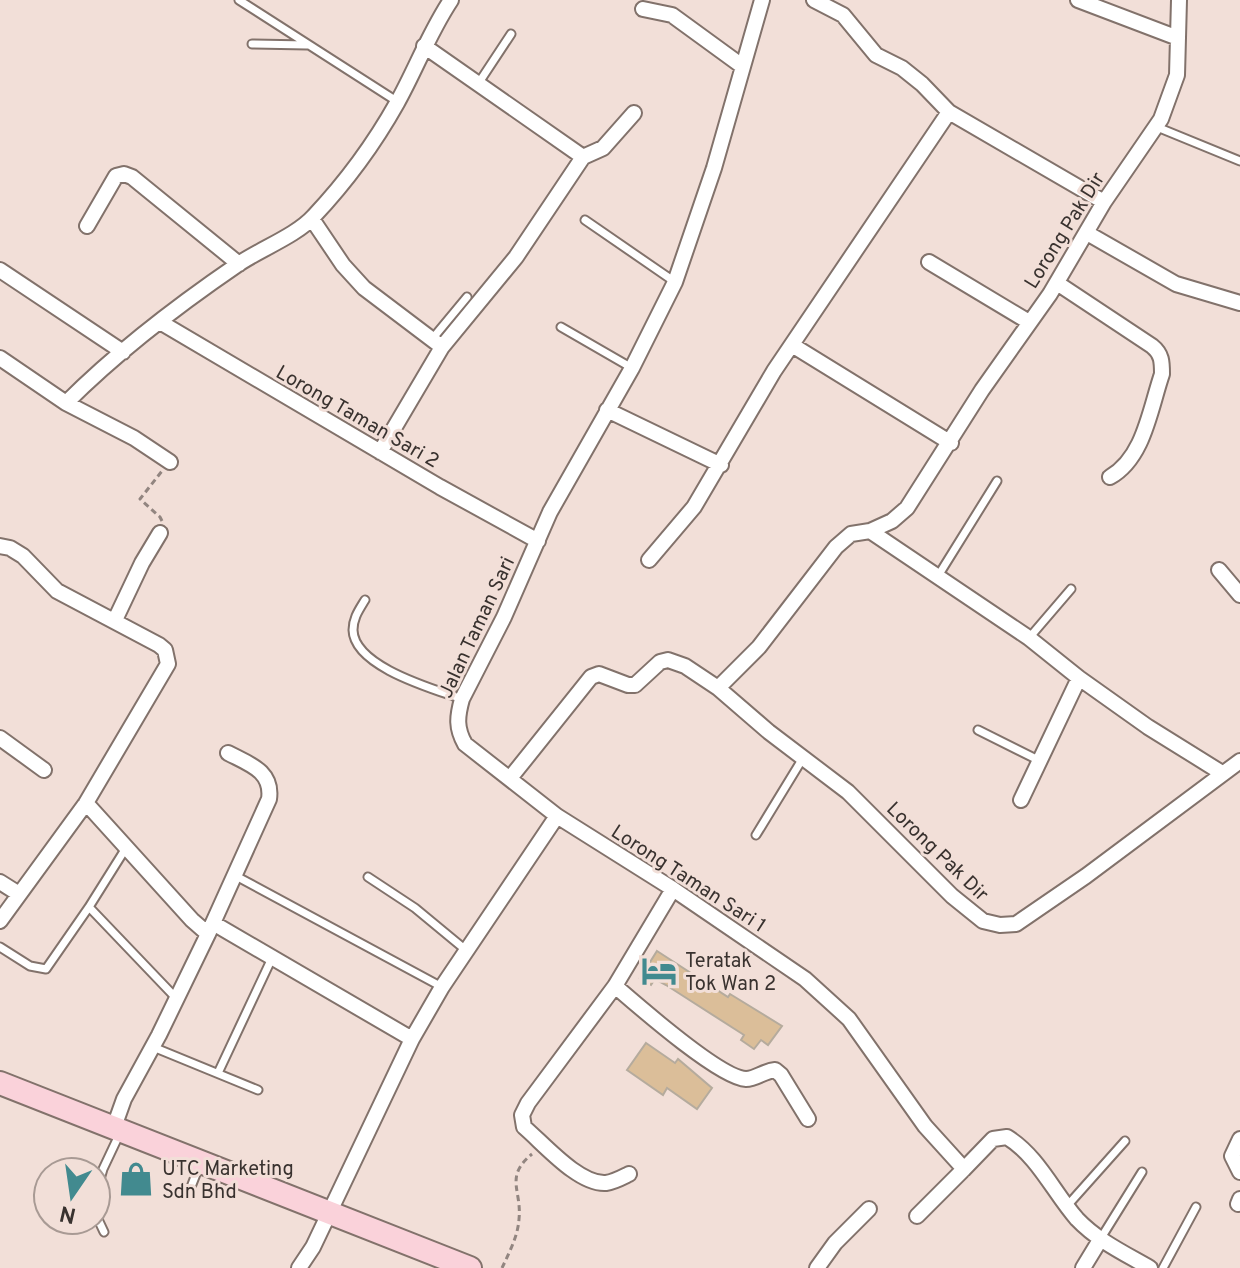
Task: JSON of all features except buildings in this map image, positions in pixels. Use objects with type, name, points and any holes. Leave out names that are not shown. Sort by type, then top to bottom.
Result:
[{"type":"main road","points":[[0,1083],[462,1266]]},
{"type":"street","points":[[66,403],[95,374],[160,322],[239,264],[312,219],[364,156],[398,102],[424,46],[451,0]]},
{"type":"street","name":"Jalan Taman Sari","points":[[557,816],[465,744],[458,730],[458,713],[550,512],[632,368],[675,282],[714,168],[762,0]]},
{"type":"street","points":[[814,0],[843,15],[876,55],[902,68],[949,112],[1104,202]]},
{"type":"street","points":[[1078,0],[1178,38]]},
{"type":"street","name":"Lorong Pak Dir","points":[[718,688],[759,647],[836,547],[851,534],[870,531],[892,521],[907,508],[951,443],[982,390],[1057,283],[1104,202],[1155,127],[1171,96],[1177,75],[1179,0]]},
{"type":"street","points":[[643,9],[672,15],[742,66]]},
{"type":"street","points":[[424,46],[583,157]]},
{"type":"street","points":[[649,560],[694,507],[792,345],[949,112]]},
{"type":"street","points":[[380,452],[438,343],[516,257],[583,157],[603,148],[634,113]]},
{"type":"street","points":[[87,226],[116,176],[124,174],[190,222],[239,264]]},
{"type":"street","points":[[312,219],[343,265],[364,288],[438,343]]},
{"type":"street","points":[[1087,233],[1176,284],[1240,303]]},
{"type":"street","points":[[929,262],[1029,322]]},
{"type":"street","points":[[0,270],[123,352]]},
{"type":"street","points":[[1057,283],[1152,346],[1159,352],[1162,362],[1162,374],[1138,445],[1123,470],[1110,477]]},
{"type":"street","name":"Lorong Taman Sari 2","points":[[160,322],[538,541]]},
{"type":"street","points":[[792,345],[951,443]]},
{"type":"street","points":[[0,358],[66,403],[151,448],[170,462]]},
{"type":"street","points":[[607,410],[721,465]]},
{"type":"street","points":[[870,531],[1029,638],[1079,678],[1222,773]]},
{"type":"street","points":[[115,620],[160,533]]},
{"type":"street","points":[[0,546],[23,556],[57,591],[159,645],[165,650],[168,664],[86,803],[0,921]]},
{"type":"street","points":[[1219,570],[1240,595]]},
{"type":"street","name":"Lorong Pak Dir","points":[[511,777],[591,677],[599,674],[635,685],[660,662],[668,660],[685,666],[718,688],[848,792],[952,896],[983,921],[1000,925],[1016,924],[1240,761]]},
{"type":"street","points":[[1021,800],[1079,678]]},
{"type":"street","points":[[0,738],[44,770]]},
{"type":"street","points":[[118,1128],[124,1099],[153,1047],[269,799],[270,785],[260,770],[228,753]]},
{"type":"street","points":[[86,803],[192,920],[272,958],[412,1039]]},
{"type":"street","points":[[299,1268],[313,1247],[412,1039],[442,987],[557,816]]},
{"type":"street","name":"Lorong Taman Sari 1","points":[[557,816],[673,889],[805,979],[849,1019],[892,1083],[964,1169]]},
{"type":"street","points":[[0,882],[19,894]]},
{"type":"street","points":[[629,1174],[603,1183],[578,1174],[524,1127],[522,1115],[615,986],[673,889]]},
{"type":"street","points":[[615,986],[663,1027],[733,1076],[754,1078],[775,1070],[808,1119]]},
{"type":"street","points":[[917,1216],[993,1139],[1007,1137],[1029,1156],[1067,1206],[1100,1240],[1150,1268]]},
{"type":"street","points":[[1240,1139],[1232,1156],[1240,1172]]},
{"type":"street","points":[[817,1268],[835,1243],[869,1209]]},
{"type":"street","points":[[1083,1268],[1100,1240]]},
{"type":"lane","points":[[239,0],[398,102]]},
{"type":"lane","points":[[478,84],[511,34]]},
{"type":"lane","points":[[252,44],[309,45]]},
{"type":"lane","points":[[1155,127],[1240,161]]},
{"type":"lane","points":[[585,220],[675,282]]},
{"type":"lane","points":[[438,343],[467,297]]},
{"type":"lane","points":[[561,327],[632,368]]},
{"type":"lane","points":[[938,576],[997,481]]},
{"type":"lane","points":[[1029,638],[1071,589]]},
{"type":"lane","points":[[365,600],[355,617],[353,633],[359,646],[398,676],[462,699]]},
{"type":"lane","points":[[978,730],[1040,761]]},
{"type":"lane","points":[[756,835],[803,758]]},
{"type":"lane","points":[[0,947],[30,966],[46,969],[126,848]]},
{"type":"lane","points":[[234,875],[442,987]]},
{"type":"lane","points":[[368,877],[415,908],[467,951]]},
{"type":"lane","points":[[89,907],[176,998]]},
{"type":"lane","points":[[218,1073],[272,958]]},
{"type":"lane","points":[[153,1047],[258,1090]]},
{"type":"lane","points":[[108,1156],[118,1128]]},
{"type":"lane","points":[[1067,1206],[1125,1141]]},
{"type":"lane","points":[[189,1192],[202,1161]]},
{"type":"lane","points":[[1100,1240],[1142,1172]]},
{"type":"lane","points":[[1163,1268],[1196,1207]]},
{"type":"path","points":[[160,533],[160,517],[140,499],[170,462]]},
{"type":"path","points":[[502,1268],[519,1221],[515,1183],[522,1162]]},
{"type":"place","name":"Teratak Tok Wan 2","points":[[659,971]]},
{"type":"place","name":"UTC Marketing Sdn Bhd","points":[[136,1179]]}]
